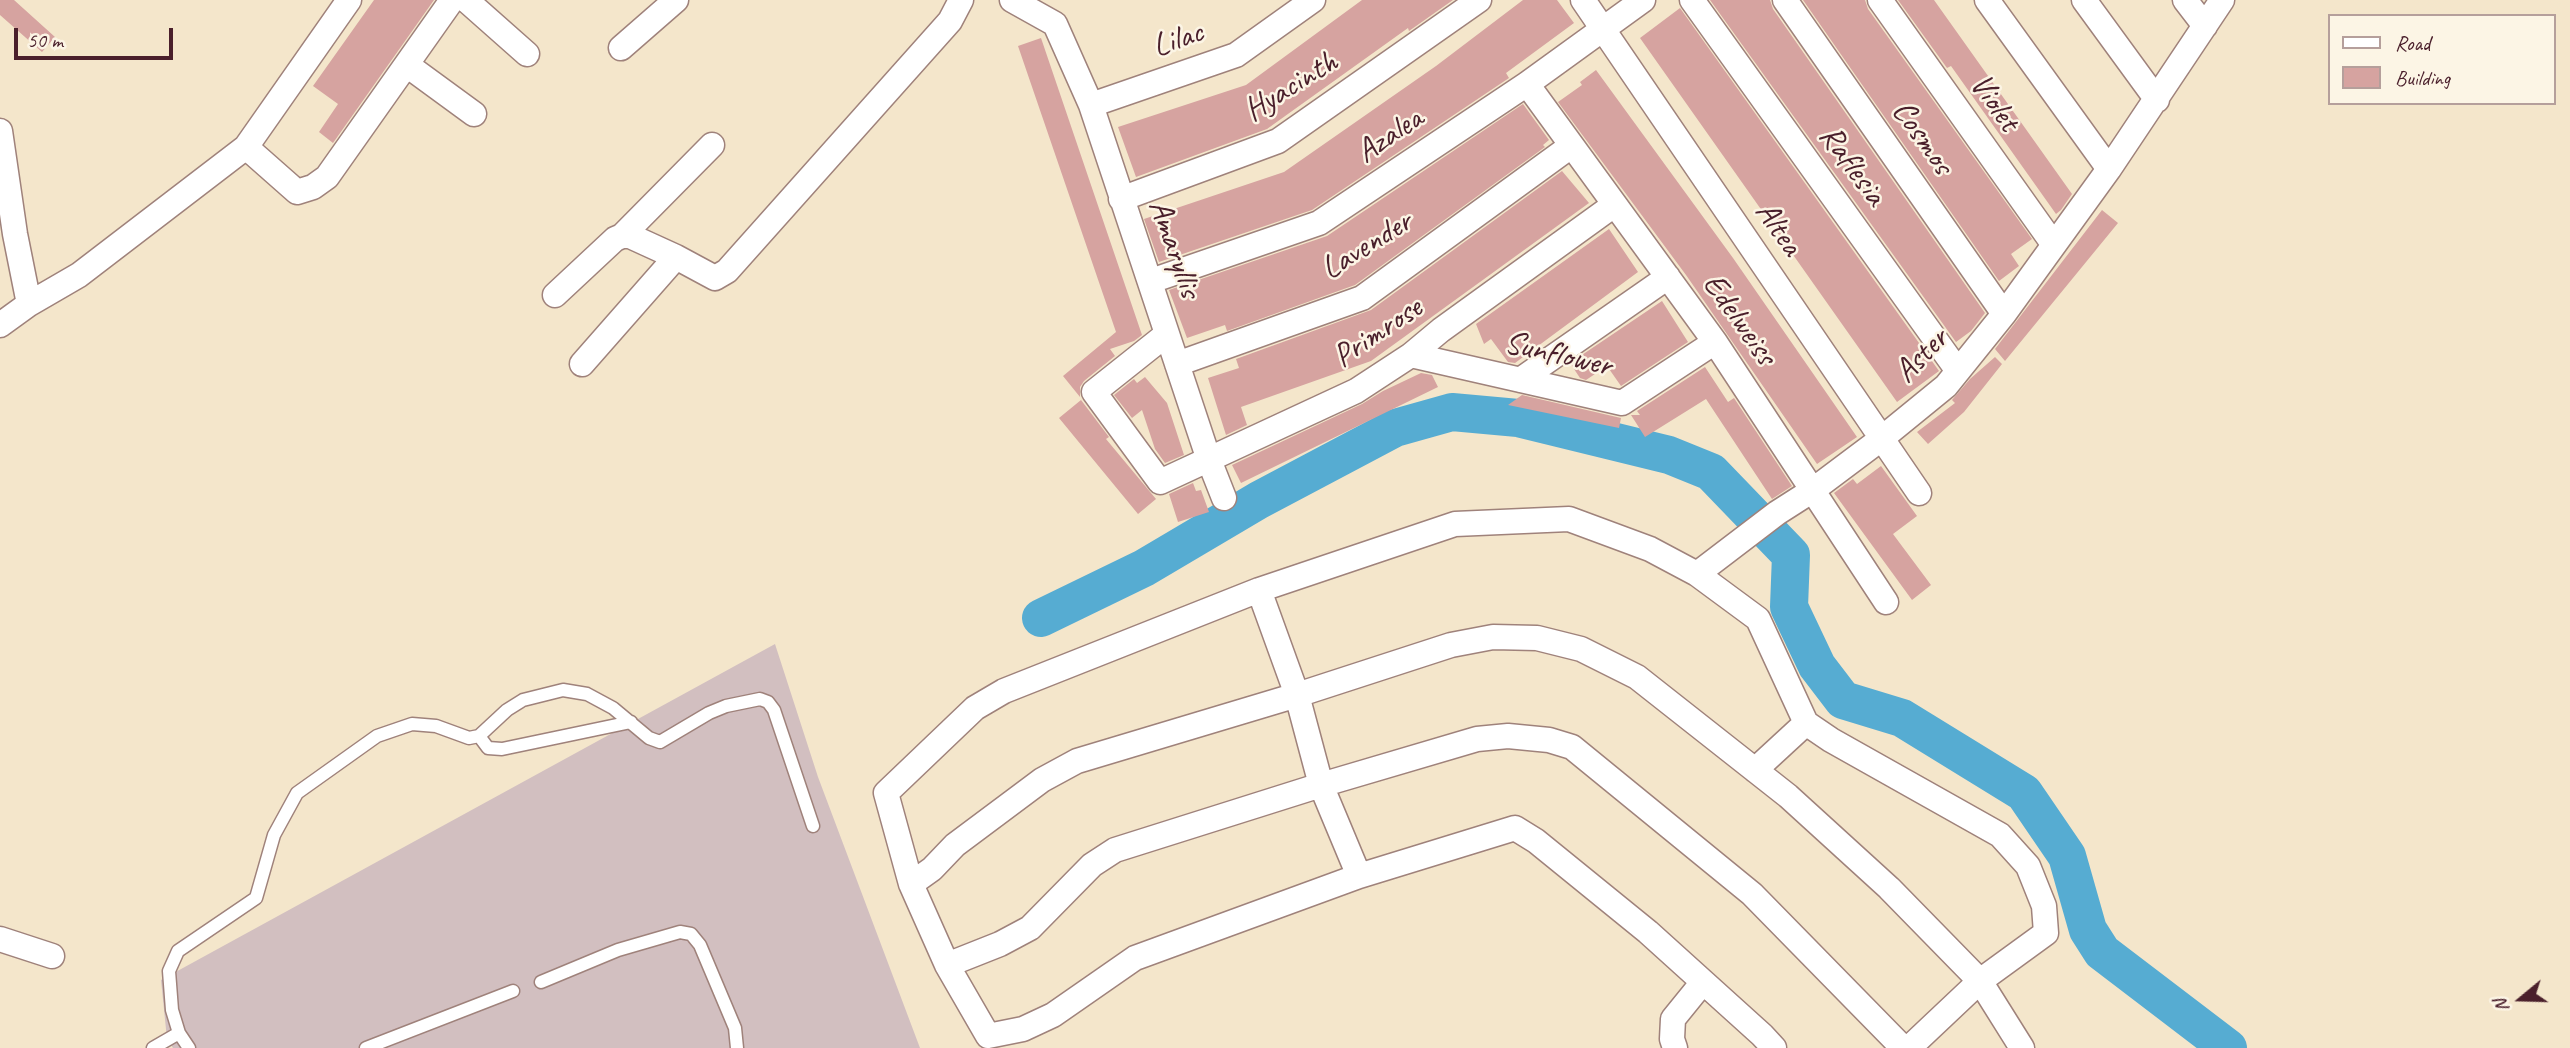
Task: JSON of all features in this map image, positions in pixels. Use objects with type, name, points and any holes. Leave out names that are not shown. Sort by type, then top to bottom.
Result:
[{"type":"street","points":[[0,325],[29,304],[79,275],[246,147],[349,0]]},
{"type":"street","points":[[246,147],[297,192],[313,187],[327,177],[452,0]]},
{"type":"street","points":[[466,0],[527,54]]},
{"type":"street","points":[[621,48],[676,0]]},
{"type":"street","points":[[622,236],[630,236],[715,278],[727,271],[950,21],[961,0]]},
{"type":"street","name":"Amaryllis","points":[[1012,0],[1055,24],[1091,105],[1224,498]]},
{"type":"street","name":"Lilac","points":[[1091,105],[1236,55],[1313,0]]},
{"type":"street","name":"Hyacinth","points":[[1121,199],[1278,141],[1479,0]]},
{"type":"street","name":"Altea","points":[[1583,0],[1919,493]]},
{"type":"street","name":"Azalea","points":[[1151,281],[1319,223],[1527,84],[1643,0]]},
{"type":"street","name":"Raflesia","points":[[1692,0],[1958,371]]},
{"type":"street","name":"Cosmos","points":[[1785,0],[2004,314]]},
{"type":"street","name":"Violet","points":[[1880,0],[2054,245]]},
{"type":"street","points":[[1987,0],[2109,169]]},
{"type":"street","points":[[2084,0],[2157,100]]},
{"type":"street","points":[[2185,0],[2205,26]]},
{"type":"street","name":"Aster","points":[[1697,574],[1746,535],[1813,490],[1881,439],[1946,387],[2004,314],[2109,169],[2222,0]]},
{"type":"street","points":[[407,65],[474,114]]},
{"type":"street","name":"Edelweiss","points":[[1527,84],[1715,342],[1886,602]]},
{"type":"street","points":[[0,131],[15,234],[29,304]]},
{"type":"street","points":[[555,295],[615,239],[622,236],[712,145]]},
{"type":"street","name":"Lavender","points":[[1177,364],[1362,298],[1571,146]]},
{"type":"street","name":"Primrose","points":[[1167,334],[1094,392],[1160,482],[1356,391],[1411,355],[1441,330],[1614,205]]},
{"type":"street","points":[[582,364],[676,257]]},
{"type":"street","points":[[1520,380],[1668,277]]},
{"type":"street","name":"Sunflower","points":[[1411,355],[1622,403],[1715,342]]},
{"type":"street","points":[[1774,1048],[1638,924],[1536,841],[1515,828],[1359,876],[1135,958],[1053,1015],[1023,1030],[988,1036],[947,965],[911,884],[886,793],[975,708],[1004,691],[1259,590],[1455,524],[1569,519],[1650,549],[1697,574],[1758,619],[1806,723],[2000,835],[2028,866],[2044,906],[2046,933],[1980,981],[1909,1048]]},
{"type":"street","points":[[1259,590],[1297,695],[1321,785],[1359,876]]},
{"type":"street","points":[[911,884],[932,869],[955,845],[1042,780],[1077,761],[1297,695],[1451,645],[1493,637],[1537,638],[1581,649],[1637,677],[1788,796],[1889,888],[1980,981],[2022,1048]]},
{"type":"street","points":[[1755,770],[1806,723]]},
{"type":"street","points":[[947,965],[1000,944],[1030,928],[1092,865],[1115,850],[1477,739],[1508,736],[1549,740],[1572,747],[1752,894],[1903,1048]]},
{"type":"street","points":[[0,939],[52,956]]},
{"type":"street","points":[[1675,1048],[1672,1039],[1673,1019],[1703,982]]},
{"type":"lane","points":[[189,1048],[179,1033],[172,1010],[169,971],[178,951],[256,898],[274,835],[297,793],[377,736],[412,724],[436,726],[469,738],[479,736],[507,709],[523,700],[563,690],[587,694],[613,708],[649,738],[660,742],[709,713],[726,706],[760,699],[768,702],[774,710],[813,826]]},
{"type":"lane","points":[[479,736],[488,748],[502,749],[631,722]]},
{"type":"lane","points":[[541,982],[610,953],[680,932],[691,934],[700,945],[735,1028],[737,1048]]},
{"type":"lane","points":[[366,1048],[513,991]]},
{"type":"lane","points":[[153,1048],[179,1033]]},
{"type":"shaded area","points":[[775,644],[818,777],[920,1048],[173,1048],[167,1039],[161,980]]},
{"type":"building","points":[[0,0],[14,0],[55,37],[42,52],[0,15]]},
{"type":"building","points":[[374,0],[434,0],[333,143],[319,132],[338,104],[313,86]]},
{"type":"building","points":[[1362,0],[1453,0],[1409,31],[1408,28],[1267,129],[1136,177],[1118,127],[1246,85]]},
{"type":"building","points":[[1523,0],[1557,0],[1574,23],[1506,73],[1509,78],[1312,210],[1159,262],[1144,219],[1284,172],[1436,66]]},
{"type":"building","points":[[1710,0],[1770,0],[1773,9],[1985,313],[1971,331],[1956,342]]},
{"type":"building","points":[[1803,0],[1865,0],[1868,9],[2032,239],[2011,254],[2019,266],[1999,281]]},
{"type":"building","points":[[1898,0],[1934,0],[2072,194],[2056,214],[1951,66],[1947,68]]},
{"type":"building","points":[[1680,8],[1939,371],[1897,402],[1640,38]]},
{"type":"building","points":[[1041,38],[1142,335],[1134,341],[1110,349],[1115,356],[1084,381],[1080,387],[1080,397],[1063,376],[1116,332],[1018,46]]},
{"type":"building","points":[[1596,70],[1733,258],[1857,437],[1817,464],[1686,275],[1558,102],[1582,85],[1580,82]]},
{"type":"building","points":[[1523,104],[1549,140],[1543,145],[1545,147],[1355,285],[1227,331],[1225,325],[1187,338],[1169,290],[1327,236]]},
{"type":"building","points":[[1562,171],[1589,203],[1371,361],[1241,407],[1247,425],[1226,435],[1208,378],[1239,368],[1236,359],[1371,310]]},
{"type":"building","points":[[2102,210],[2118,223],[2005,361],[1995,349]]},
{"type":"building","points":[[1609,229],[1638,272],[1515,363],[1508,362],[1491,339],[1484,344],[1476,324]]},
{"type":"building","points":[[1662,301],[1688,342],[1621,386],[1607,366],[1586,380],[1580,378],[1570,363]]},
{"type":"building","points":[[1995,357],[2002,364],[1964,412],[1928,444],[1917,432],[1955,403],[1952,400],[1970,379]]},
{"type":"building","points":[[1705,367],[1728,402],[1734,398],[1792,486],[1772,499],[1706,399],[1645,437],[1631,415],[1640,415],[1637,411]]},
{"type":"building","points":[[1421,373],[1432,375],[1438,387],[1241,483],[1232,465]]},
{"type":"building","points":[[1145,377],[1167,403],[1184,455],[1165,463],[1155,449],[1142,410],[1132,418],[1114,395],[1134,379],[1137,383]]},
{"type":"building","points":[[1522,395],[1621,418],[1619,428],[1508,405]]},
{"type":"building","points":[[1081,400],[1109,437],[1106,439],[1156,499],[1138,514],[1059,418]]},
{"type":"building","points":[[1881,466],[1917,516],[1893,534],[1931,585],[1912,600],[1834,493],[1853,479],[1857,484]]},
{"type":"building","points":[[1193,483],[1196,491],[1201,490],[1209,512],[1178,522],[1169,494]]},
{"type":"waterway","points":[[1041,618],[1144,568],[1259,500],[1395,428],[1452,412],[1518,418],[1669,455],[1711,472],[1791,555],[1789,607],[1817,666],[1843,700],[1902,718],[2024,793],[2067,856],[2088,930],[2102,952],[2228,1048]]}]
